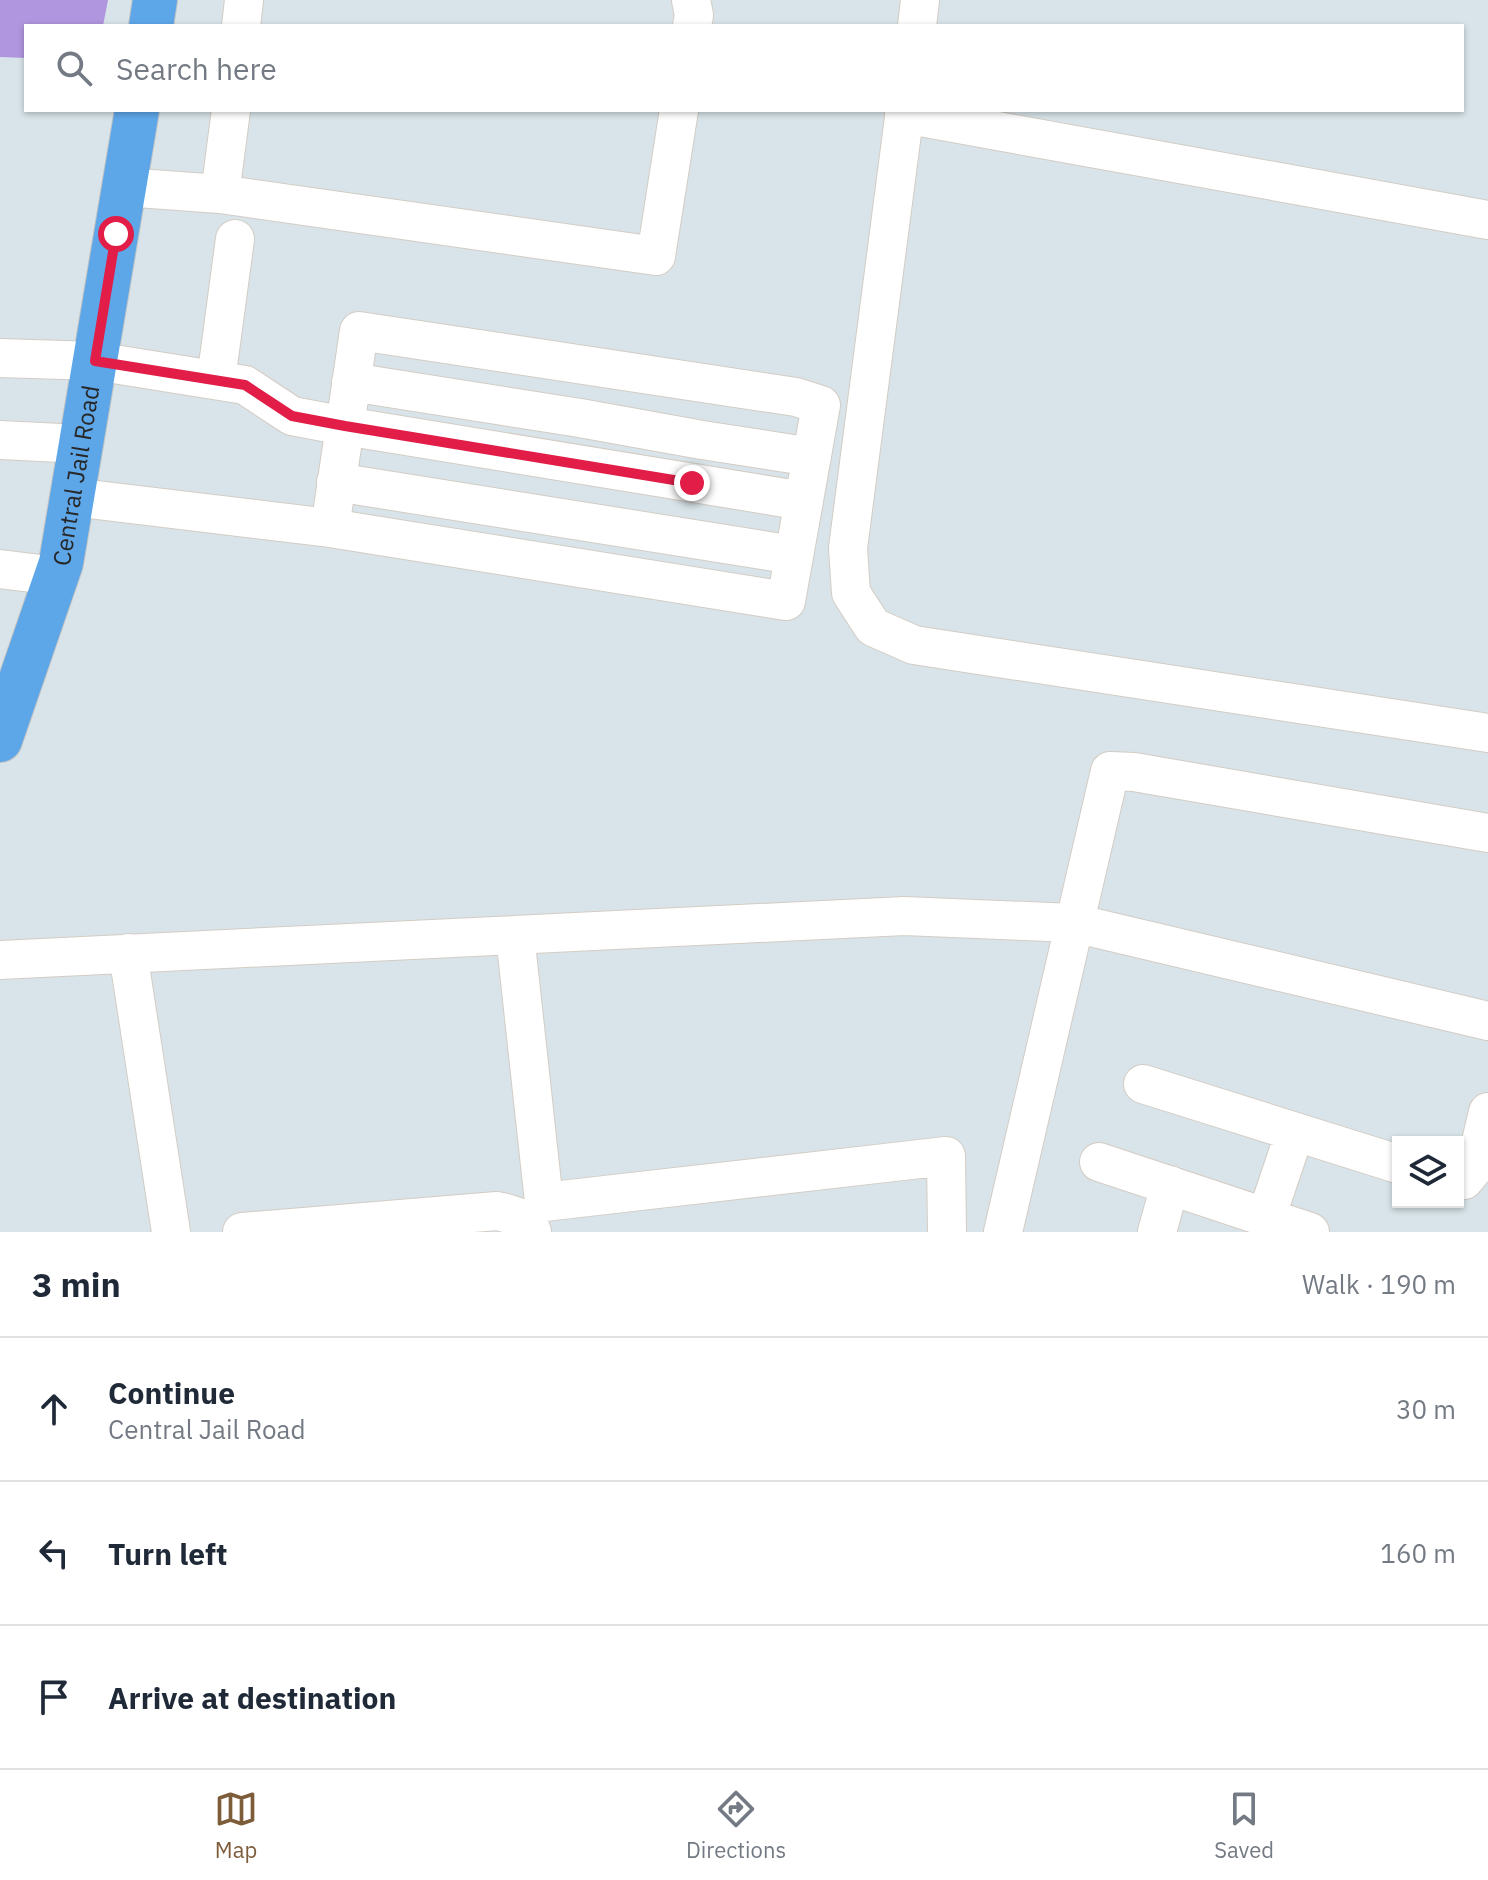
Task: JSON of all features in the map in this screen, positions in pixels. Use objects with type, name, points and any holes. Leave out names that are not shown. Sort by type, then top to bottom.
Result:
[{"type":"main road","points":[[151,24],[155,0]]},
{"type":"main road","name":"Central Jail Road","points":[[0,740],[61,563],[137,112]]},
{"type":"street","points":[[241,24],[244,0]]},
{"type":"street","points":[[691,0],[692,24]]},
{"type":"street","points":[[917,24],[920,0]]},
{"type":"street","points":[[220,194],[231,112]]},
{"type":"street","points":[[124,187],[220,194],[656,256],[679,112]]},
{"type":"street","points":[[1488,220],[904,112],[848,548],[851,593],[873,627],[914,645],[1488,733]]},
{"type":"street","points":[[216,380],[235,239]]},
{"type":"street","points":[[72,497],[330,528],[786,601],[821,405],[796,397],[359,331],[330,528]]},
{"type":"street","points":[[446,546],[474,348]]},
{"type":"street","points":[[0,358],[95,361],[245,385],[292,416],[804,501]]},
{"type":"street","points":[[562,565],[587,365]]},
{"type":"street","points":[[351,382],[812,457]]},
{"type":"street","points":[[677,583],[704,383]]},
{"type":"street","points":[[0,440],[81,444]]},
{"type":"street","points":[[336,482],[794,555]]},
{"type":"street","points":[[0,569],[57,576]]},
{"type":"street","points":[[1003,1232],[1110,771],[1134,772],[1488,833]]},
{"type":"street","points":[[0,960],[904,916],[1074,923],[1488,1021]]},
{"type":"street","points":[[515,935],[544,1202],[946,1156],[947,1232]]},
{"type":"street","points":[[128,953],[171,1232]]},
{"type":"street","points":[[1143,1084],[1392,1162]]},
{"type":"street","points":[[1464,1180],[1475,1167],[1488,1112]]},
{"type":"street","points":[[1266,1218],[1295,1132]]},
{"type":"street","points":[[1099,1162],[1310,1232]]},
{"type":"street","points":[[1157,1232],[1170,1185]]},
{"type":"street","points":[[242,1232],[497,1211],[515,1215],[530,1225],[532,1232]]},
{"type":"shaded area","points":[[0,0],[108,0],[103,24],[24,24],[24,58],[0,57]]},
{"type":"route","points":[[116,234],[95,361],[245,385],[292,416],[692,483]]}]
